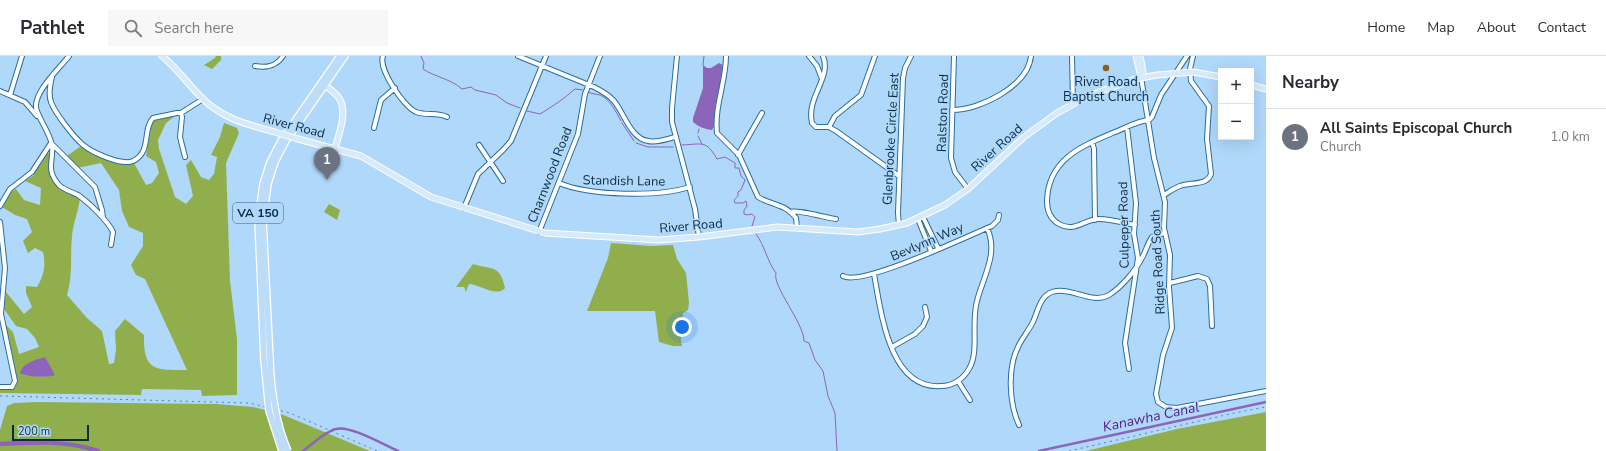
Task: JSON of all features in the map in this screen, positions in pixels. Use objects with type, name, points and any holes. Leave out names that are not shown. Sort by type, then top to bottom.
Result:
[{"type":"highway","points":[[323,84],[340,56]]},
{"type":"highway","points":[[323,84],[346,56]]},
{"type":"highway","name":"VA 150","points":[[282,451],[269,411],[263,221],[267,189],[272,171],[281,149],[323,84]]},
{"type":"highway","name":"VA 150","points":[[267,360],[274,407],[288,451]]},
{"type":"main road","points":[[1136,56],[1141,77]]},
{"type":"main road","points":[[1140,56],[1143,72],[1141,77]]},
{"type":"main road","name":"River Road","points":[[166,57],[203,99],[216,110],[231,119],[361,156],[376,163],[425,194],[539,232],[556,235],[659,240],[699,237],[769,228],[797,227],[850,232],[899,225],[920,218],[950,202],[968,189],[1013,146],[1052,116],[1073,103],[1102,90],[1141,77],[1190,72],[1218,77]]},
{"type":"main road","points":[[323,84],[337,96],[342,105],[342,120],[335,148]]},
{"type":"main road","points":[[1254,86],[1266,89]]},
{"type":"street","points":[[10,95],[22,56]]},
{"type":"street","points":[[70,56],[52,77],[35,103],[40,120],[51,143],[95,187],[102,210],[103,219]]},
{"type":"street","points":[[255,66],[270,66],[277,63],[283,56]]},
{"type":"street","points":[[383,56],[383,67],[405,103],[413,110],[421,113],[441,114],[447,117]]},
{"type":"street","points":[[518,56],[588,84],[605,93],[614,100],[638,137],[646,141],[654,142],[676,137]]},
{"type":"street","points":[[464,208],[476,177],[504,150],[510,141],[546,56]]},
{"type":"street","name":"Charnwood Road","points":[[539,232],[578,134],[583,101],[588,84],[600,56]]},
{"type":"street","points":[[677,56],[672,112],[676,137],[695,209],[699,237]]},
{"type":"street","points":[[726,56],[726,71],[719,103],[717,131],[719,136],[738,155],[758,197],[779,204],[790,212],[796,218],[797,227]]},
{"type":"street","points":[[808,56],[817,66],[822,79]]},
{"type":"street","points":[[823,56],[826,64],[822,79],[812,100],[811,120],[816,127],[829,127],[899,176]]},
{"type":"street","points":[[829,127],[835,116],[861,95],[875,56]]},
{"type":"street","name":"Glenbrooke Circle East","points":[[899,225],[899,176],[903,78],[910,56]]},
{"type":"street","name":"Ralston Road","points":[[954,56],[952,164],[957,175],[968,189]]},
{"type":"street","points":[[952,110],[984,102],[1003,92],[1024,75],[1029,65],[1031,56]]},
{"type":"street","points":[[1072,56],[1073,103]]},
{"type":"street","points":[[1135,225],[1106,220],[1095,220],[1077,227],[1064,227],[1054,221],[1048,210],[1049,188],[1059,167],[1071,153],[1127,127],[1149,120],[1152,117],[1161,95],[1177,73],[1186,56]]},
{"type":"street","points":[[1164,195],[1180,186],[1204,182],[1211,174],[1207,139],[1209,106],[1192,84],[1190,72],[1193,56]]},
{"type":"street","points":[[52,77],[50,91],[51,102],[76,138],[91,150],[118,161],[131,161],[141,154],[146,143],[148,125],[153,118],[181,113],[203,99]]},
{"type":"street","name":"Ridge Road South","points":[[1141,77],[1154,158],[1164,195],[1164,233],[1170,252],[1172,328],[1163,355],[1156,397],[1162,406],[1178,408],[1266,391]]},
{"type":"street","points":[[374,128],[381,100],[395,88]]},
{"type":"street","points":[[0,91],[25,102],[40,120]]},
{"type":"street","points":[[181,113],[180,137],[185,157]]},
{"type":"street","points":[[738,155],[762,113]]},
{"type":"street","name":"Culpeper Road","points":[[1127,127],[1136,203],[1135,225],[1138,258],[1125,343],[1129,369]]},
{"type":"street","points":[[1092,142],[1094,156],[1095,220]]},
{"type":"street","points":[[0,206],[10,189],[32,172],[51,143]]},
{"type":"street","points":[[51,143],[50,168],[54,177],[62,187],[81,197],[114,232],[111,245]]},
{"type":"street","points":[[479,145],[503,181]]},
{"type":"street","name":"Standish Lane","points":[[559,183],[582,191],[604,192],[665,193],[690,187]]},
{"type":"street","points":[[790,212],[796,210],[836,219]]},
{"type":"street","points":[[874,274],[884,326],[903,369],[909,376],[918,382],[940,387],[958,381],[967,372],[973,358],[974,314],[990,259],[991,241],[987,228],[997,222],[999,215]]},
{"type":"street","points":[[920,218],[938,248]]},
{"type":"street","points":[[920,218],[931,251]]},
{"type":"street","points":[[0,222],[5,275],[1,314],[15,381],[12,387],[0,387]]},
{"type":"street","name":"Bevlynn Way","points":[[843,276],[850,278],[874,274],[987,228]]},
{"type":"street","points":[[1019,425],[1014,414],[1011,393],[1014,360],[1018,346],[1032,325],[1042,300],[1049,294],[1060,291],[1069,291],[1094,298],[1101,298],[1116,289],[1136,267],[1152,237],[1164,233]]},
{"type":"street","points":[[1170,283],[1198,276],[1207,279],[1210,286],[1212,326]]},
{"type":"street","points":[[892,347],[918,331],[927,317],[925,307]]},
{"type":"street","points":[[958,381],[970,400]]},
{"type":"green space","points":[[216,56],[221,56],[221,60],[212,69],[204,65],[215,58]]},
{"type":"green space","points":[[175,116],[166,123],[158,140],[159,149],[175,197],[186,204],[193,196],[186,165],[191,160],[201,177],[209,180],[214,174],[217,157],[211,155],[220,137],[224,123],[237,128],[239,133],[226,163],[230,281],[237,339],[237,395],[202,396],[201,390],[142,389],[141,395],[0,393],[0,389],[15,388],[17,382],[4,323],[13,332],[19,354],[39,347],[35,338],[27,329],[16,326],[4,309],[6,292],[24,314],[32,307],[26,293],[26,286],[37,287],[43,274],[44,266],[43,252],[35,248],[28,253],[23,241],[32,232],[27,219],[15,215],[2,207],[6,195],[16,189],[24,200],[40,205],[41,188],[25,181],[33,176],[46,153],[50,154],[50,171],[52,178],[59,187],[80,199],[71,243],[71,273],[67,295],[87,318],[102,331],[109,364],[114,363],[116,350],[115,331],[125,319],[144,335],[144,347],[149,362],[160,369],[187,370],[145,279],[136,275],[131,265],[143,246],[143,233],[129,227],[122,211],[119,190],[101,163],[77,168],[67,156],[81,146],[126,164],[134,163],[146,185],[152,183],[159,173],[156,162],[146,156],[152,123],[157,118]],"holes":[[[45,357],[46,377],[23,375]]]},
{"type":"green space","points":[[329,204],[340,210],[337,220],[324,212]]},
{"type":"green space","points":[[611,243],[651,246],[673,245],[677,259],[686,273],[689,303],[688,310],[683,313],[682,346],[673,346],[659,342],[655,311],[587,311],[608,258]]},
{"type":"green space","points":[[473,264],[498,271],[501,275],[505,288],[502,291],[497,292],[469,284],[466,292],[464,287],[456,287]]},
{"type":"green space","points":[[14,403],[216,404],[253,407],[281,414],[370,451],[0,451],[0,430],[7,406]]},
{"type":"green space","points":[[1266,412],[1266,451],[1086,451],[1177,429]]},
{"type":"shaded area","points":[[719,63],[723,65],[723,71],[715,107],[714,126],[712,130],[697,125],[693,122],[693,118],[703,88],[703,65],[707,68],[711,68]]},
{"type":"shaded area","points":[[45,357],[55,375],[48,377],[37,377],[20,373],[27,364]]},
{"type":"waterway","points":[[421,56],[424,63],[423,69],[428,72],[453,83],[462,89],[471,87],[475,90],[496,95],[507,103],[520,108]]},
{"type":"waterway","points":[[703,65],[704,56]]},
{"type":"waterway","points":[[527,111],[540,114],[575,89],[583,90]]},
{"type":"waterway","points":[[588,92],[600,95],[607,99],[621,121]]},
{"type":"waterway","points":[[622,123],[634,141]]},
{"type":"waterway","points":[[698,133],[699,129]]},
{"type":"waterway","points":[[698,136],[702,144]]},
{"type":"waterway","points":[[636,143],[648,147],[673,147]]},
{"type":"waterway","points":[[682,145],[703,144],[710,149],[717,159],[725,157],[735,163],[735,168],[739,168],[741,176],[745,180],[741,190],[738,192],[738,196],[734,200],[735,203],[743,203],[746,201],[747,206],[744,210],[744,214],[752,214],[755,217],[752,226]]},
{"type":"waterway","points":[[756,234],[762,243],[770,264],[776,273],[776,279],[779,287],[803,333],[804,341],[809,343],[815,360],[823,371],[828,396],[835,413],[837,451]]},
{"type":"waterway","name":"Kanawha Canal","points":[[1039,451],[1266,402]]},
{"type":"waterway","name":"Kanawha Canal","points":[[303,451],[319,438],[336,429],[350,430],[376,440],[398,451]]},
{"type":"waterway","points":[[0,444],[37,442],[62,443],[86,447],[98,451]]},
{"type":"railway","points":[[0,396],[249,403],[290,413],[377,451]]},
{"type":"railway","points":[[1069,451],[1266,407]]},
{"type":"place","name":"River Road Baptist Church","points":[[1106,68]]},
{"type":"place","name":"All Saints Episcopal Church","points":[[327,180]]}]
